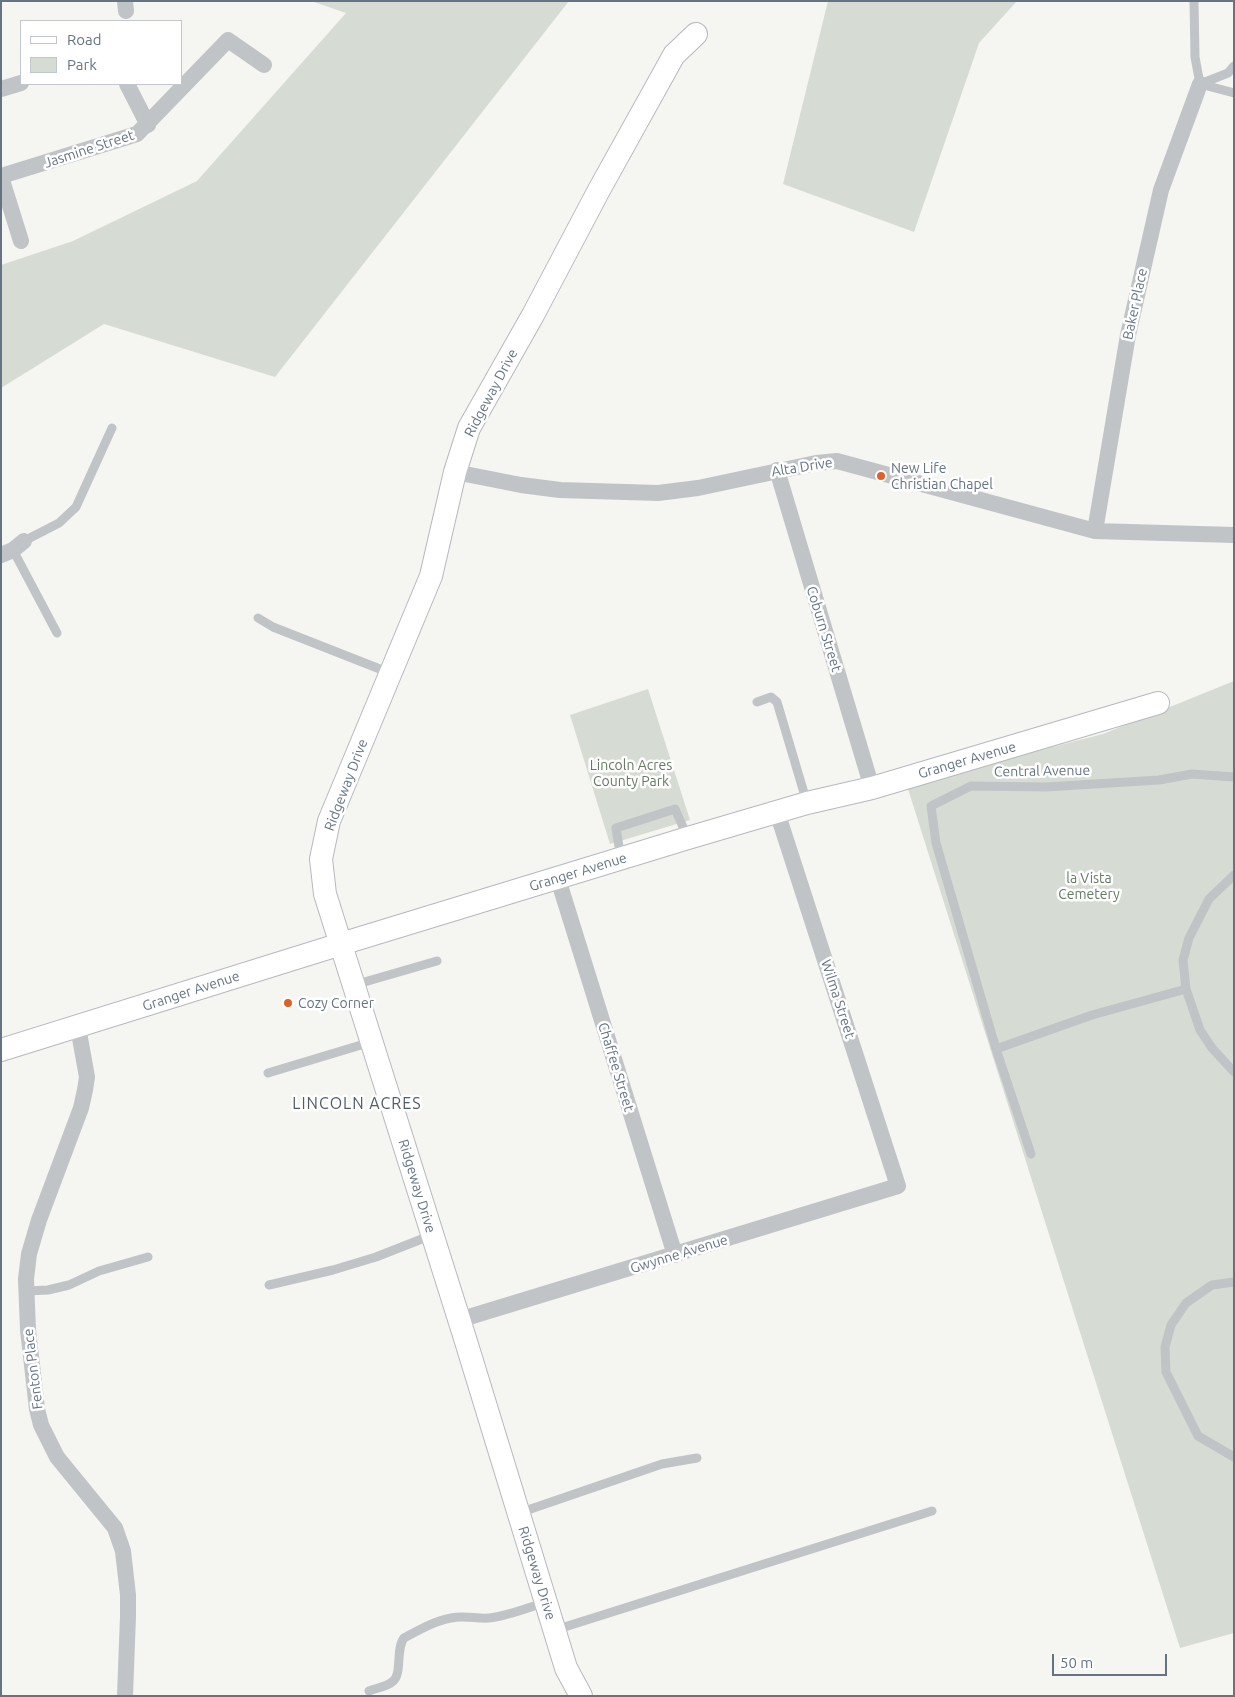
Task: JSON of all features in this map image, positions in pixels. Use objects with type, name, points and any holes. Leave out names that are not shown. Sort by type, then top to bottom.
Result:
[{"type":"street","name":"Ridgeway Drive","points":[[581,1696],[566,1668],[459,1320],[340,944],[325,894],[320,859],[329,821],[431,576],[455,472],[469,428],[534,315],[604,181],[674,55],[696,34]]},
{"type":"street","name":"Jasmine Street","points":[[1,177],[138,134],[228,40],[264,66]]},
{"type":"street","points":[[1,89],[20,83]]},
{"type":"street","name":"Baker Place","points":[[1095,531],[1128,335],[1161,190],[1200,84]]},
{"type":"street","points":[[128,85],[148,125]]},
{"type":"street","points":[[1,177],[21,241]]},
{"type":"street","name":"Alta Drive","points":[[455,472],[521,485],[560,490],[658,493],[698,488],[816,462],[837,461],[1095,531],[1234,535]]},
{"type":"street","name":"Coburn Street","points":[[777,470],[872,788]]},
{"type":"street","name":"Granger Avenue","points":[[1,1050],[688,838],[807,803],[872,788],[1158,703]]},
{"type":"street","name":"Wilma Street","points":[[777,812],[898,1186]]},
{"type":"street","name":"Chaffee Street","points":[[558,879],[675,1255]]},
{"type":"street","name":"Fenton Place","points":[[78,1027],[87,1077],[86,1090],[29,1254],[26,1291],[28,1330],[37,1409],[41,1425],[57,1457],[115,1528],[123,1551],[128,1594],[125,1696]]},
{"type":"street","name":"Gwynne Avenue","points":[[459,1320],[898,1186]]},
{"type":"lane","points":[[1194,1],[1195,57],[1200,84]]},
{"type":"lane","points":[[1200,84],[1228,73],[1234,66]]},
{"type":"lane","points":[[1200,84],[1234,93]]},
{"type":"lane","points":[[57,633],[13,549],[58,523],[76,506],[112,428]]},
{"type":"lane","points":[[258,618],[273,627],[390,673]]},
{"type":"lane","points":[[757,702],[771,697],[778,702],[807,803]]},
{"type":"lane","name":"Central Avenue","points":[[996,1049],[936,842],[931,806],[971,786],[1046,787],[1159,780],[1192,774],[1234,776]]},
{"type":"lane","points":[[622,859],[616,828],[675,809],[688,838]]},
{"type":"lane","points":[[1234,875],[1209,899],[1189,938],[1183,960],[1186,990],[1200,1030],[1212,1048],[1234,1072]]},
{"type":"lane","points":[[354,985],[437,961]]},
{"type":"lane","points":[[1030,1154],[996,1049],[1092,1015],[1186,990]]},
{"type":"lane","points":[[268,1073],[372,1042]]},
{"type":"lane","points":[[269,1285],[333,1270],[376,1257],[432,1234]]},
{"type":"lane","points":[[26,1291],[48,1290],[69,1285],[99,1271],[148,1258]]},
{"type":"lane","points":[[1234,1282],[1212,1285],[1186,1303],[1171,1325],[1165,1347],[1166,1372],[1198,1436],[1234,1457]]},
{"type":"lane","points":[[518,1513],[662,1464],[697,1458]]},
{"type":"lane","points":[[555,1630],[932,1511]]},
{"type":"lane","points":[[370,1691],[392,1682],[397,1676],[398,1652],[404,1638],[438,1621],[467,1616],[487,1618],[500,1616],[546,1602]]},
{"type":"green space","points":[[311,1],[569,1],[275,377],[104,324],[1,388],[1,265],[73,241],[197,181],[346,13]]},
{"type":"green space","points":[[828,1],[1017,1],[979,43],[914,232],[783,184]]},
{"type":"green space","name":"la Vista Cemetery","points":[[1234,681],[1234,1633],[1180,1648],[908,789],[978,766],[1103,734]]},
{"type":"green space","name":"Lincoln Acres County Park","points":[[648,689],[690,820],[610,844],[570,715]]},
{"type":"place","name":"New Life Christian Chapel","points":[[881,476]]},
{"type":"place","name":"Cozy Corner","points":[[288,1003]]},
{"type":"district","name":"LINCOLN ACRES","points":[[357,1104]]}]
